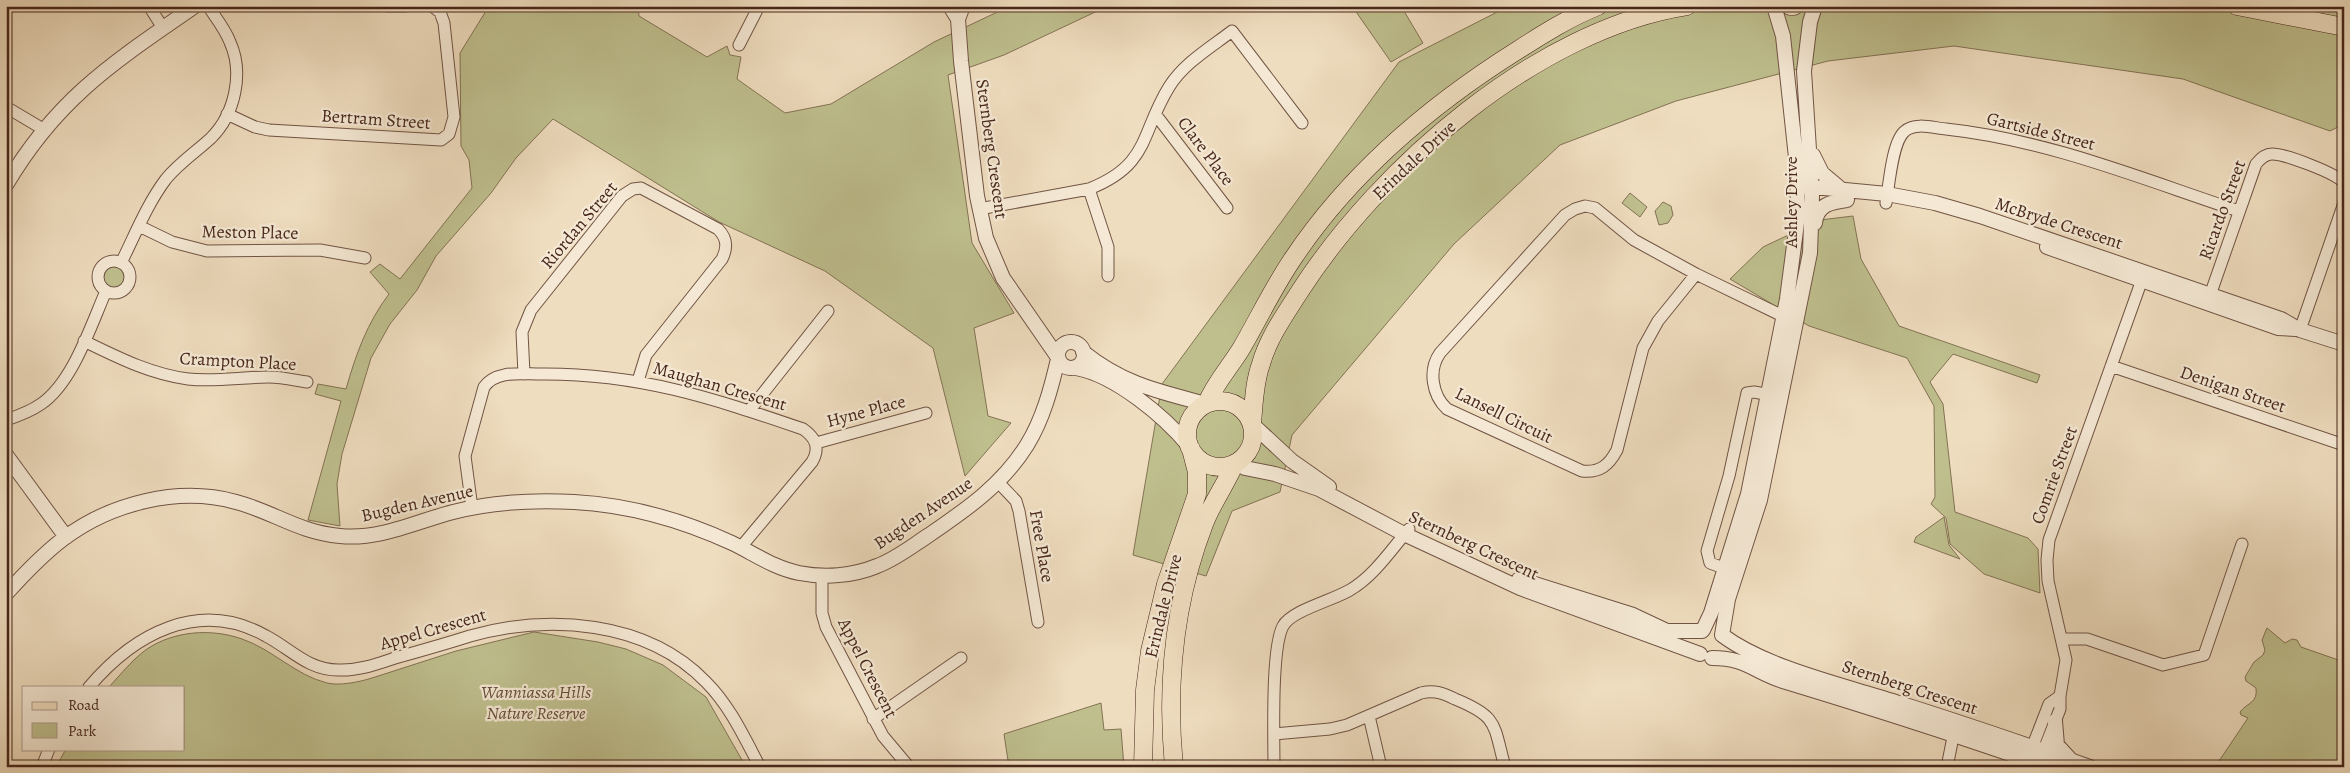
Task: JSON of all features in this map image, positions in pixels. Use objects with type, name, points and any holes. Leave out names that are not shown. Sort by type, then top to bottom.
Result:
[{"type":"main road","name":"Erindale Drive","points":[[1206,403],[1211,392],[1241,348],[1272,290],[1295,255],[1352,186],[1423,117],[1441,103],[1488,69],[1538,37],[1598,6]]},
{"type":"main road","name":"Erindale Drive","points":[[1252,424],[1256,382],[1261,362],[1290,307],[1322,259],[1371,200],[1447,128],[1507,84],[1586,39],[1631,19],[1687,6]]},
{"type":"main road","points":[[2237,6],[2344,27]]},
{"type":"main road","points":[[1225,400],[1237,405],[1246,413],[1252,424],[1252,443],[1246,454],[1236,463],[1223,467],[1210,466],[1199,459],[1190,448],[1188,425],[1195,412],[1206,403],[1225,400]]},
{"type":"main road","name":"Erindale Drive","points":[[1143,767],[1145,690],[1154,634],[1166,584],[1197,494],[1197,472],[1190,448]]},
{"type":"main road","name":"Erindale Drive","points":[[1174,767],[1171,704],[1173,662],[1182,595],[1205,521],[1236,463]]},
{"type":"street","points":[[149,6],[163,28]]},
{"type":"street","points":[[6,185],[43,129],[95,77],[195,6]]},
{"type":"street","points":[[121,263],[139,226],[166,179],[182,162],[212,137],[228,114],[235,88],[236,61],[224,28],[208,6]]},
{"type":"street","points":[[387,6],[405,6]]},
{"type":"street","name":"Bertram Street","points":[[228,114],[255,127],[269,130],[441,140],[449,134],[454,118],[444,23],[440,12],[432,6]]},
{"type":"street","points":[[739,45],[759,6]]},
{"type":"street","name":"Sternberg Crescent","points":[[950,6],[960,13],[961,55],[979,209],[989,245],[1003,278],[1058,358]]},
{"type":"street","name":"Ashley Drive","points":[[1722,635],[1731,570],[1748,494],[1776,396],[1790,320],[1809,252],[1804,191],[1790,107],[1783,36],[1774,6]]},
{"type":"street","name":"Ashley Drive","points":[[1790,320],[1798,215],[1804,191],[1810,145],[1804,70],[1810,22],[1815,6]]},
{"type":"street","points":[[979,209],[1089,189],[1113,178],[1135,158],[1146,141],[1169,88],[1181,72],[1232,31],[1302,123]]},
{"type":"street","points":[[1790,107],[1807,98]]},
{"type":"street","points":[[6,107],[43,129]]},
{"type":"street","name":"Clare Place","points":[[1156,115],[1227,208]]},
{"type":"street","name":"Gartside Street","points":[[1887,199],[1897,143],[1905,131],[1916,126],[1968,131],[2036,144],[2239,211]]},
{"type":"street","points":[[1809,252],[1816,218],[1822,206],[1845,195],[1822,173],[1810,145]]},
{"type":"street","name":"Ricardo Street","points":[[2209,299],[2256,164],[2266,155],[2279,156],[2336,175],[2344,182]]},
{"type":"street","name":"Riordan Street","points":[[524,374],[522,332],[531,310],[622,196],[633,189],[641,188],[718,229],[724,235],[726,247],[722,259],[646,355],[638,381]]},
{"type":"street","points":[[1089,189],[1108,247],[1108,276]]},
{"type":"street","name":"McBryde Crescent","points":[[1804,191],[1887,199],[1971,217],[2209,299],[2278,328],[2300,330],[2344,344]]},
{"type":"street","points":[[2300,330],[2344,203]]},
{"type":"street","name":"Lansell Circuit","points":[[1696,274],[1647,338],[1637,365],[1617,450],[1612,460],[1596,471],[1582,470],[1447,409],[1436,394],[1433,367],[1440,353],[1565,215],[1585,206],[1600,210],[1634,240],[1696,274],[1790,320]]},
{"type":"street","name":"Meston Place","points":[[139,226],[172,242],[207,251],[320,250],[365,258]]},
{"type":"street","points":[[108,263],[121,263],[129,272],[128,285],[119,292],[106,291],[99,280],[99,273],[108,263]]},
{"type":"street","name":"Comrie Street","points":[[2038,758],[2060,709],[2060,696],[2066,660],[2063,639],[2048,581],[2048,550],[2143,276]]},
{"type":"street","points":[[6,420],[42,404],[65,379],[106,291]]},
{"type":"street","points":[[749,411],[828,311]]},
{"type":"street","name":"Sternberg Crescent","points":[[1039,330],[1051,338],[1067,343]]},
{"type":"street","name":"Crampton Place","points":[[84,341],[135,365],[161,374],[188,379],[215,380],[268,377],[306,382]]},
{"type":"street","points":[[1190,448],[1169,424],[1118,386],[1098,374],[1074,368],[1065,368],[1058,358],[1060,348],[1067,343],[1076,343],[1083,352],[1099,364],[1133,382],[1160,393],[1206,403]]},
{"type":"street","points":[[1074,368],[1084,359],[1083,352]]},
{"type":"street","name":"Bugden Avenue","points":[[1051,391],[1058,358]]},
{"type":"street","name":"Denigan Street","points":[[2111,366],[2344,444]]},
{"type":"street","name":"Bugden Avenue","points":[[6,594],[34,564],[66,537],[108,513],[136,503],[171,497],[225,499],[250,506],[304,530],[346,537],[380,534],[472,508],[532,502],[602,504],[678,522],[741,548],[776,566],[798,573],[822,576],[854,573],[876,567],[897,557],[978,501],[998,482],[1029,442],[1051,391],[1058,380],[1074,368]]},
{"type":"street","name":"Maughan Crescent","points":[[472,508],[465,459],[466,446],[484,387],[488,381],[497,376],[581,374],[638,381],[705,396],[803,429],[811,435],[816,444]]},
{"type":"street","points":[[1731,570],[1710,563],[1707,551],[1729,476],[1747,393],[1754,392],[1776,396]]},
{"type":"street","name":"Hyne Place","points":[[816,444],[926,413]]},
{"type":"street","name":"Sternberg Crescent","points":[[1252,424],[1306,472],[1406,532]]},
{"type":"street","points":[[741,548],[812,462],[816,455],[816,444]]},
{"type":"street","points":[[6,455],[66,537]]},
{"type":"street","name":"Sternberg Crescent","points":[[1236,463],[1246,468],[1276,474],[1319,489],[1548,600],[1706,656],[1734,659],[1747,663],[1780,680],[1955,727]]},
{"type":"street","name":"Free Place","points":[[998,482],[1016,501],[1019,510],[1038,622]]},
{"type":"street","points":[[1274,767],[1279,638],[1283,626],[1292,616],[1334,599],[1358,585],[1406,532]]},
{"type":"street","points":[[2063,639],[2087,639],[2163,665],[2204,655],[2242,544]]},
{"type":"street","name":"Sternberg Crescent","points":[[1483,568],[1633,615],[1666,630],[1702,630]]},
{"type":"street","name":"Ashley Drive","points":[[1702,630],[1731,570]]},
{"type":"street","name":"Appel Crescent","points":[[822,576],[822,613],[826,627],[873,719],[898,756],[909,767]]},
{"type":"street","name":"Appel Crescent","points":[[90,686],[125,650],[146,636],[168,627],[191,622],[214,620],[236,624],[268,637],[311,665],[338,670],[365,667],[490,630],[545,624],[584,626],[614,632],[656,646],[687,665],[722,701],[760,767]]},
{"type":"street","points":[[1711,628],[1722,635],[1723,649],[1706,656],[1695,642],[1702,630],[1711,628]]},
{"type":"street","name":"Sternberg Crescent","points":[[1722,635],[1746,651],[1772,662],[2038,758],[2070,760],[2090,767]]},
{"type":"street","points":[[873,719],[961,658]]},
{"type":"street","points":[[1274,734],[1330,729],[1369,716],[1421,693],[1430,691],[1443,693],[1478,708],[1489,717],[1505,767]]},
{"type":"street","name":"Comrie Street","points":[[2038,758],[2049,704],[2060,696]]},
{"type":"street","points":[[1369,716],[1381,767]]},
{"type":"street","points":[[2055,721],[2058,745],[2070,760]]},
{"type":"street","points":[[1947,767],[1955,727]]},
{"type":"street","points":[[42,767],[50,750]]},
{"type":"green space","points":[[489,6],[638,6],[639,16],[707,57],[727,46],[730,55],[741,57],[737,79],[785,113],[831,104],[934,42],[1010,6],[1108,6],[1004,55],[948,75],[972,243],[1014,313],[974,328],[988,416],[1011,423],[965,476],[933,348],[825,271],[719,222],[553,119],[516,158],[491,193],[436,256],[417,290],[390,324],[371,358],[342,454],[337,484],[340,526],[308,520],[341,401],[315,394],[318,384],[346,389],[363,339],[374,316],[389,294],[370,272],[380,264],[400,279],[472,188],[469,160],[461,146],[460,53]]},
{"type":"green space","points":[[1352,6],[1401,6],[1423,43],[1391,62]]},
{"type":"green space","points":[[1509,6],[2344,6],[2344,124],[2330,131],[2183,79],[1954,46],[1828,61],[1676,101],[1560,145],[1454,244],[1292,435],[1280,492],[1232,511],[1206,576],[1133,555],[1162,384],[1399,62]]},
{"type":"green space","points":[[1630,193],[1647,207],[1640,217],[1622,203]]},
{"type":"green space","points":[[1663,202],[1671,206],[1673,215],[1668,223],[1659,225],[1655,211]]},
{"type":"green space","points":[[1853,216],[1861,259],[1899,326],[2040,375],[2037,383],[1953,354],[1930,382],[1943,404],[1955,512],[2028,538],[2038,549],[2040,593],[1984,574],[1950,544],[1946,518],[1931,504],[1935,497],[1934,406],[1907,358],[1809,326],[1730,279],[1763,247],[1820,220]]},
{"type":"green space","points":[[114,266],[119,267],[125,273],[125,283],[119,289],[114,290],[109,289],[103,283],[102,278],[103,273],[109,267]]},
{"type":"green space","points":[[1944,517],[1949,545],[1960,559],[1914,542],[1916,537]]},
{"type":"green space","points":[[2267,628],[2285,643],[2292,639],[2297,640],[2301,647],[2344,662],[2344,767],[2215,767],[2248,718],[2241,715],[2240,712],[2254,700],[2256,688],[2246,681],[2245,677],[2254,662],[2263,655],[2265,650],[2262,640]]},
{"type":"green space","name":"Wanniassa Hills Nature Reserve","points":[[534,632],[598,642],[626,649],[663,665],[706,697],[746,767],[56,767],[65,750],[185,750],[185,686],[110,686],[142,653],[169,638],[193,633],[218,633],[242,639],[253,643],[304,674],[327,683],[338,684],[367,679],[456,651]]},
{"type":"green space","points":[[1101,703],[1104,730],[1121,729],[1124,767],[1009,767],[1004,734]]}]
